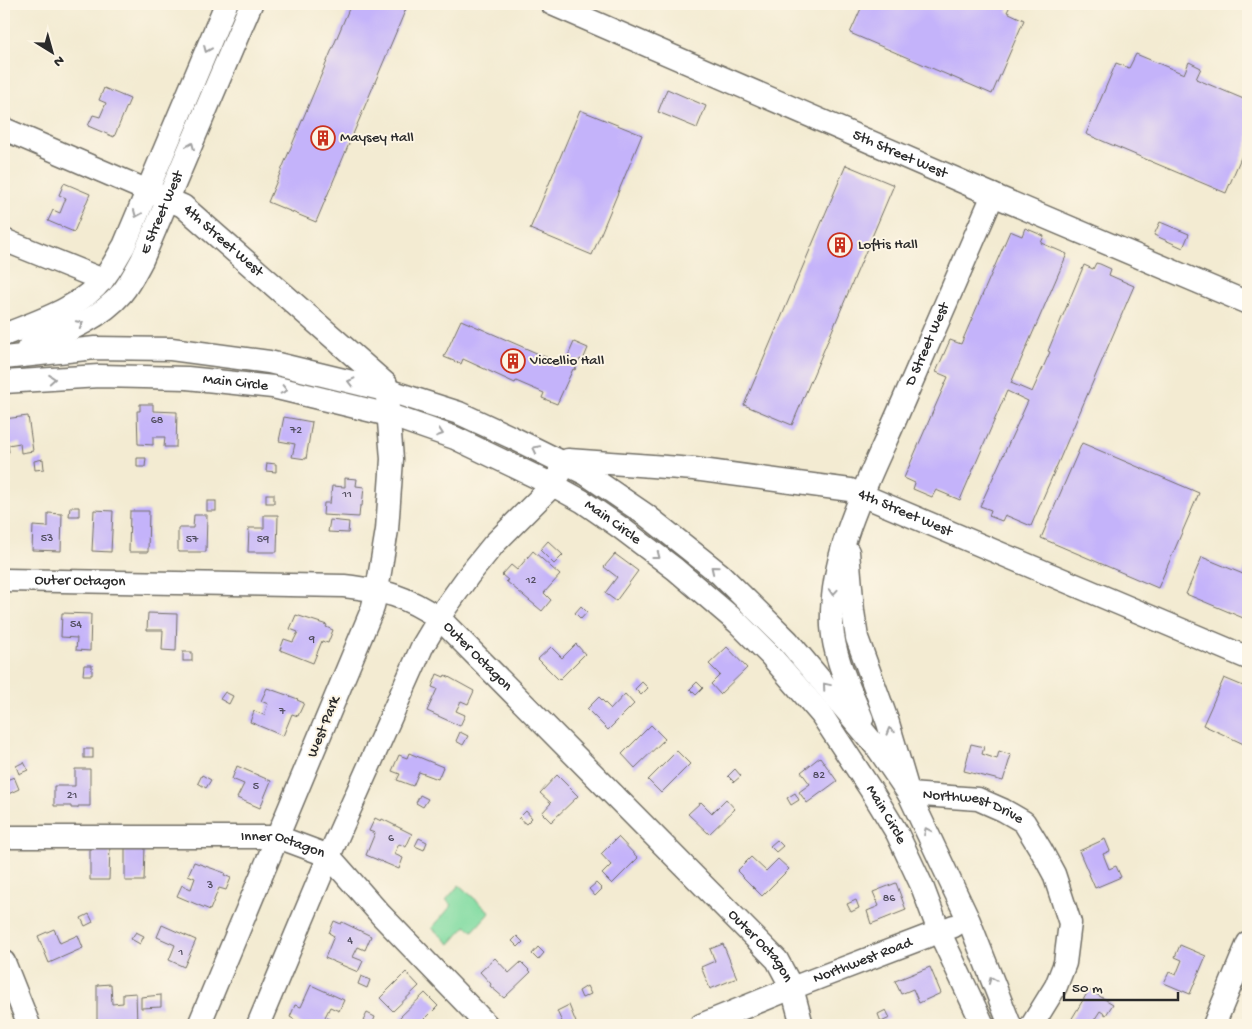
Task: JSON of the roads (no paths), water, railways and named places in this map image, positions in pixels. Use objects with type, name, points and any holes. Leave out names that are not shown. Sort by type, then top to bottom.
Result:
[{"type":"street","name":"E Street West","points":[[4,335],[68,307],[103,280],[124,246],[226,4]]},
{"type":"street","name":"E Street West","points":[[4,358],[87,321],[122,294],[142,260],[251,4]]},
{"type":"street","name":"5th Street West","points":[[552,4],[1248,303]]},
{"type":"street","name":"4th Street West","points":[[4,129],[183,206],[386,384],[386,390]]},
{"type":"street","name":"D Street West","points":[[862,495],[993,195]]},
{"type":"street","points":[[4,240],[103,280]]},
{"type":"street","name":"Main Circle","points":[[4,358],[95,348],[171,349],[269,362],[386,390],[458,413],[567,462],[646,515],[720,574],[788,640],[871,741],[908,794]]},
{"type":"street","name":"Main Circle","points":[[4,382],[100,376],[187,378],[273,387],[389,415],[456,438],[582,501],[675,569],[738,623],[771,656],[821,714],[897,833],[922,886],[939,931],[983,1025]]},
{"type":"street","points":[[386,390],[389,415]]},
{"type":"street","name":"West Park","points":[[199,1025],[372,610],[387,530],[392,459],[389,415]]},
{"type":"street","name":"4th Street West","points":[[567,462],[694,469],[850,490],[1248,658]]},
{"type":"street","points":[[258,1025],[329,856],[422,647],[452,599],[494,544],[553,485],[567,462]]},
{"type":"street","name":"Northwest Drive","points":[[862,495],[840,556],[834,583],[832,627],[836,654],[871,741],[897,833]]},
{"type":"street","name":"Northwest Drive","points":[[847,537],[857,638],[888,723],[908,794],[969,921],[1010,1025]]},
{"type":"street","name":"Outer Octagon","points":[[4,580],[344,586],[396,594],[420,606],[440,619],[777,960],[792,988],[802,1025]]},
{"type":"street","name":"Northwest Drive","points":[[908,794],[978,799],[1024,822],[1054,874],[1070,923],[1065,963],[1056,986],[1032,1025]]},
{"type":"street","name":"Inner Octagon","points":[[4,836],[278,837],[329,856],[381,915],[487,1025]]},
{"type":"street","name":"Northwest Road","points":[[701,1025],[792,988],[969,921]]},
{"type":"street","points":[[1214,1025],[1248,943]]},
{"type":"street","points":[[4,962],[29,1025]]},
{"type":"place","name":"Maysey Hall","points":[[323,138]]},
{"type":"place","name":"Loftis Hall","points":[[840,245]]},
{"type":"place","name":"Viccellio Hall","points":[[513,361]]}]
